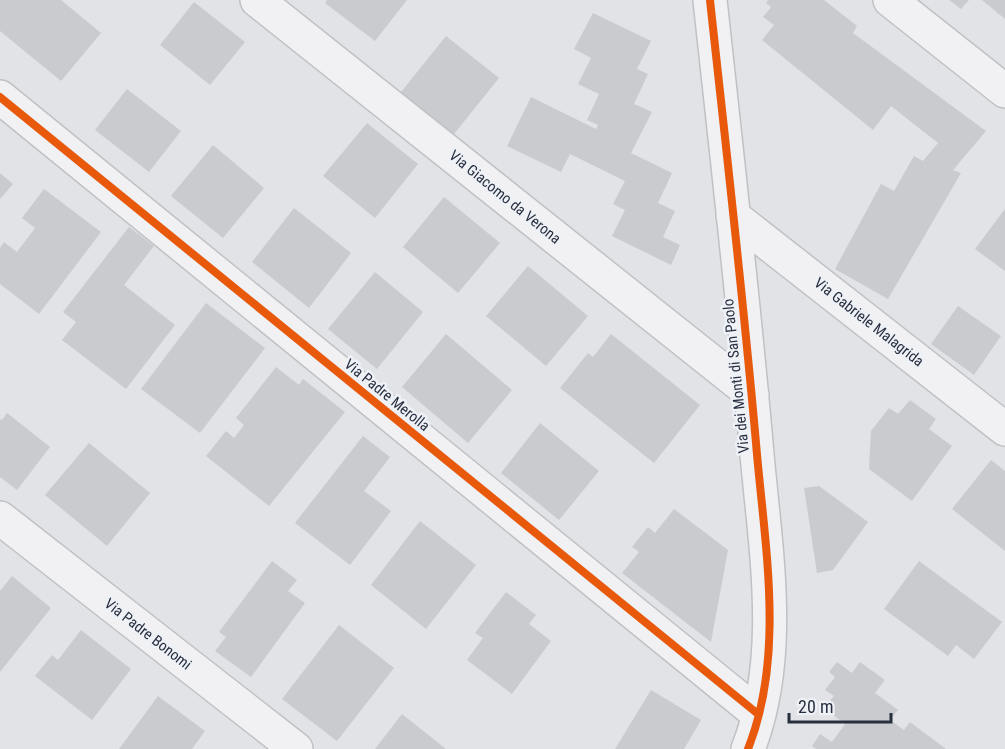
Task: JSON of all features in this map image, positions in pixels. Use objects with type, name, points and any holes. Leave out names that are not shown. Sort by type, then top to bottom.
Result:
[{"type":"street","name":"Via Giacomo da Verona","points":[[257,0],[752,394]]},
{"type":"street","name":"Via dei Monti di San Paolo","points":[[710,0],[752,394],[769,600],[766,669],[753,739]]},
{"type":"street","points":[[890,0],[1005,91]]},
{"type":"street","name":"Via Padre Merolla","points":[[0,97],[753,739]]},
{"type":"street","name":"Via Gabriele Malagrida","points":[[733,216],[1005,429]]},
{"type":"street","name":"Via Padre Bonomi","points":[[0,518],[296,749]]},
{"type":"building","points":[[0,0],[61,0],[101,33],[61,81],[0,31]]},
{"type":"building","points":[[327,0],[407,0],[375,41],[325,3]]},
{"type":"building","points":[[768,0],[824,0],[857,26],[853,33],[986,131],[953,170],[961,173],[888,299],[835,269],[881,184],[894,191],[914,156],[923,161],[938,143],[891,106],[873,130],[762,40],[774,25],[763,17],[771,7],[766,3]]},
{"type":"building","points":[[949,0],[969,0],[961,9]]},
{"type":"building","points":[[982,0],[1005,0],[1005,19]]},
{"type":"building","points":[[194,2],[245,42],[210,85],[160,45]]},
{"type":"building","points":[[593,13],[651,41],[637,69],[648,74],[634,104],[652,112],[631,153],[672,173],[658,203],[675,211],[663,237],[680,245],[671,265],[612,236],[625,210],[613,204],[625,181],[570,154],[561,172],[507,146],[531,97],[596,129],[598,125],[587,120],[599,94],[578,84],[591,58],[574,49]]},
{"type":"building","points":[[446,36],[499,78],[454,134],[401,92]]},
{"type":"building","points":[[127,89],[181,131],[149,172],[95,130]]},
{"type":"building","points":[[367,123],[418,164],[375,218],[323,176]]},
{"type":"building","points":[[213,145],[264,188],[223,238],[171,196]]},
{"type":"building","points":[[0,173],[13,184],[0,199]]},
{"type":"building","points":[[44,189],[101,232],[39,314],[0,284],[0,248],[4,242],[17,252],[35,228],[22,218]]},
{"type":"building","points":[[444,197],[500,243],[458,293],[403,247]]},
{"type":"building","points":[[294,208],[351,253],[309,308],[252,262]]},
{"type":"building","points":[[1005,209],[1005,271],[975,249]]},
{"type":"building","points":[[129,227],[154,246],[124,285],[175,325],[126,389],[62,340],[76,322],[63,312]]},
{"type":"building","points":[[528,266],[588,316],[546,366],[486,316]]},
{"type":"building","points":[[375,272],[423,312],[377,369],[328,329]]},
{"type":"building","points":[[206,303],[265,348],[200,433],[141,389]]},
{"type":"building","points":[[958,306],[1001,336],[974,375],[931,344]]},
{"type":"building","points":[[446,334],[512,390],[468,443],[402,387]]},
{"type":"building","points":[[611,334],[700,405],[654,463],[560,388],[588,353],[593,357]]},
{"type":"building","points":[[276,367],[299,385],[303,379],[345,412],[269,506],[206,456],[226,431],[234,438],[244,425],[236,418]]},
{"type":"building","points":[[910,400],[936,419],[929,429],[952,446],[912,501],[869,469],[871,431],[889,408],[898,414]]},
{"type":"building","points":[[7,413],[50,447],[17,490],[0,477],[0,419],[2,420]]},
{"type":"building","points":[[540,423],[599,471],[559,520],[501,473]]},
{"type":"building","points":[[363,436],[390,457],[364,491],[391,511],[350,565],[295,523]]},
{"type":"building","points":[[89,443],[150,493],[107,546],[45,495]]},
{"type":"building","points":[[991,460],[1005,471],[1005,551],[952,509]]},
{"type":"building","points":[[819,486],[868,522],[833,570],[817,573],[804,488]]},
{"type":"building","points":[[674,509],[728,550],[711,642],[622,573],[639,552],[632,547],[648,527],[655,533]]},
{"type":"building","points":[[420,521],[476,565],[426,629],[371,585]]},
{"type":"building","points":[[272,561],[297,580],[288,591],[305,603],[251,677],[215,651],[226,637],[219,632]]},
{"type":"building","points":[[919,561],[1002,622],[974,659],[956,645],[948,656],[884,609]]},
{"type":"building","points":[[12,576],[51,608],[0,672],[0,591]]},
{"type":"building","points":[[506,592],[536,615],[529,624],[551,641],[512,694],[467,660],[483,638],[475,633]]},
{"type":"building","points":[[339,625],[394,668],[337,741],[282,699]]},
{"type":"building","points":[[81,630],[131,669],[92,720],[35,676],[52,655],[58,660]]},
{"type":"building","points":[[837,662],[852,673],[860,662],[885,680],[875,693],[898,710],[890,720],[904,730],[910,722],[946,749],[816,749],[812,746],[820,734],[832,742],[845,724],[824,708],[834,696],[825,690],[835,677],[829,672]]},
{"type":"building","points":[[651,690],[701,720],[684,749],[615,749]]},
{"type":"building","points":[[158,696],[205,731],[192,749],[119,749]]},
{"type":"building","points":[[402,714],[446,749],[375,749]]},
{"type":"cycle path","points":[[710,0],[746,332],[769,597],[766,675],[760,712],[748,749]]},
{"type":"cycle path","points":[[0,97],[758,714]]}]
